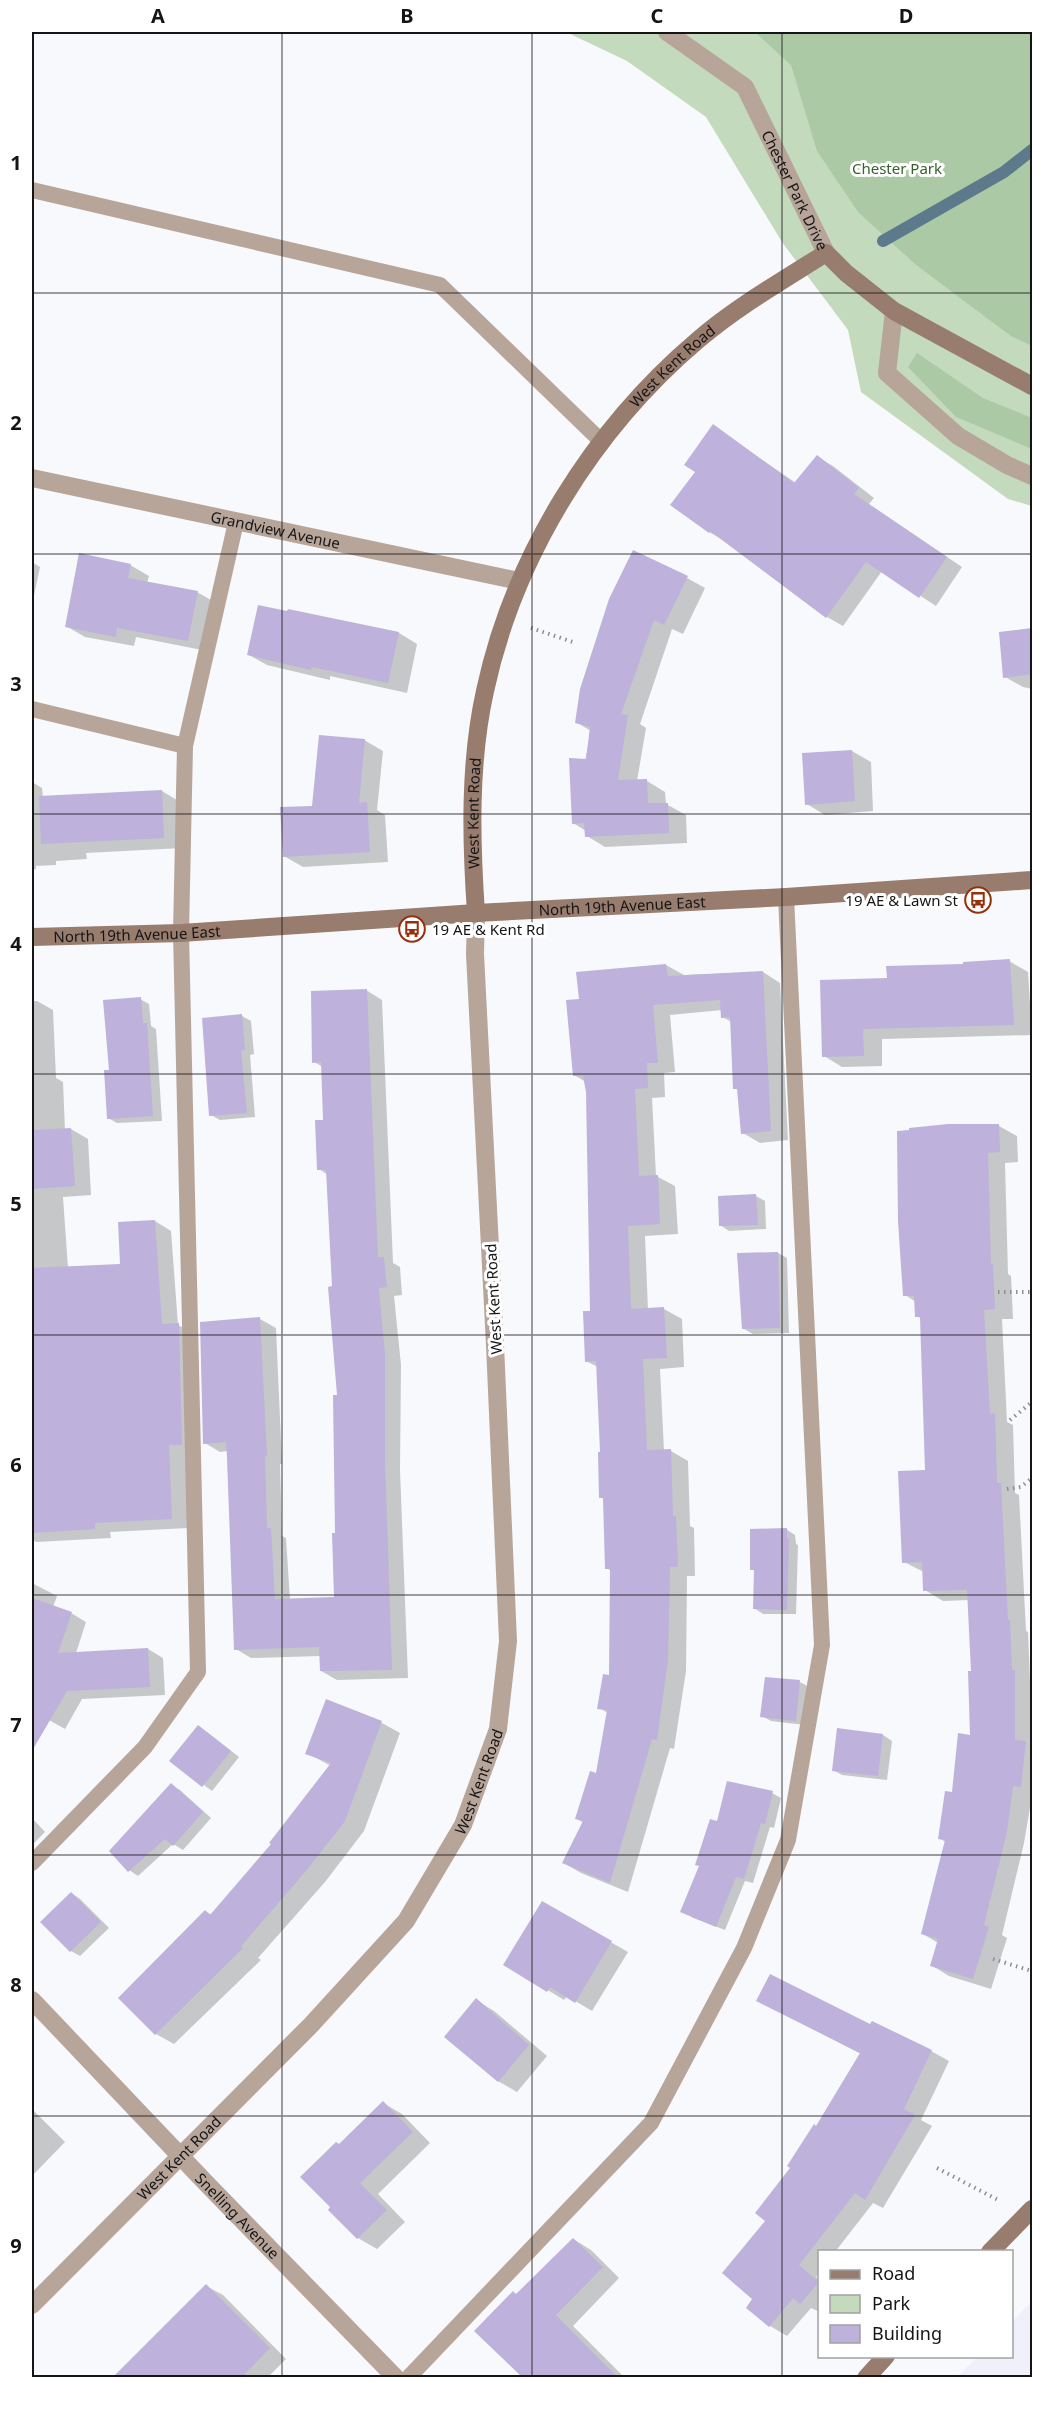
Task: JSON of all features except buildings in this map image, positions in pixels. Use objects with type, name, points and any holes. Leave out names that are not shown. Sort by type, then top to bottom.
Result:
[{"type":"street","name":"Chester Park Drive","points":[[667,32],[745,87],[826,254],[846,273],[894,310],[1032,386]]},
{"type":"street","name":"West Kent Road","points":[[32,2306],[311,2025],[406,1921],[463,1825],[498,1729],[508,1641],[473,847],[475,768],[484,692],[519,581],[555,511],[602,441],[646,388],[698,340],[768,288],[826,254]]},
{"type":"street","points":[[894,310],[887,373],[958,436],[1007,465],[1032,476]]},
{"type":"street","name":"Grandview Avenue","points":[[32,478],[519,581]]},
{"type":"street","name":"North 19th Avenue East","points":[[32,937],[181,933],[1032,880]]},
{"type":"street","name":"Snelling Avenue","points":[[32,2000],[396,2378]]},
{"type":"street","points":[[992,2250],[1030,2212]]},
{"type":"street","points":[[866,2378],[884,2358]]},
{"type":"lane","points":[[32,190],[440,285],[602,441]]},
{"type":"lane","points":[[32,1863],[145,1747],[198,1672],[181,933],[185,746],[236,522]]},
{"type":"lane","points":[[32,709],[185,746]]},
{"type":"lane","points":[[408,2378],[651,2123],[744,1948],[788,1840],[822,1645],[786,897]]},
{"type":"path","points":[[505,620],[573,642]]},
{"type":"path","points":[[998,1292],[1032,1292]]},
{"type":"path","points":[[1010,1420],[1032,1402]]},
{"type":"path","points":[[1007,1489],[1021,1487],[1032,1478]]},
{"type":"path","points":[[993,1959],[1032,1971]]},
{"type":"path","points":[[937,2168],[1030,2212]]},
{"type":"shaded area","points":[[1032,2301],[1032,2377],[957,2377],[976,2358],[1013,2358],[1013,2321]]},
{"type":"green space","name":"Chester Park","points":[[566,32],[1032,32],[1032,506],[1008,499],[861,392],[848,330],[782,242],[706,117],[627,61]]},
{"type":"green space","points":[[755,32],[1032,32],[1032,346],[1011,336],[915,264],[858,212],[817,151],[791,65]]},
{"type":"green space","points":[[917,353],[983,398],[1032,418],[1032,449],[956,417],[908,367]]},
{"type":"waterway","points":[[883,241],[1004,172],[1032,150]]},
{"type":"place","name":"19 AE & Lawn St","points":[[978,900]]},
{"type":"place","name":"19 AE & Kent Rd","points":[[412,929]]}]
